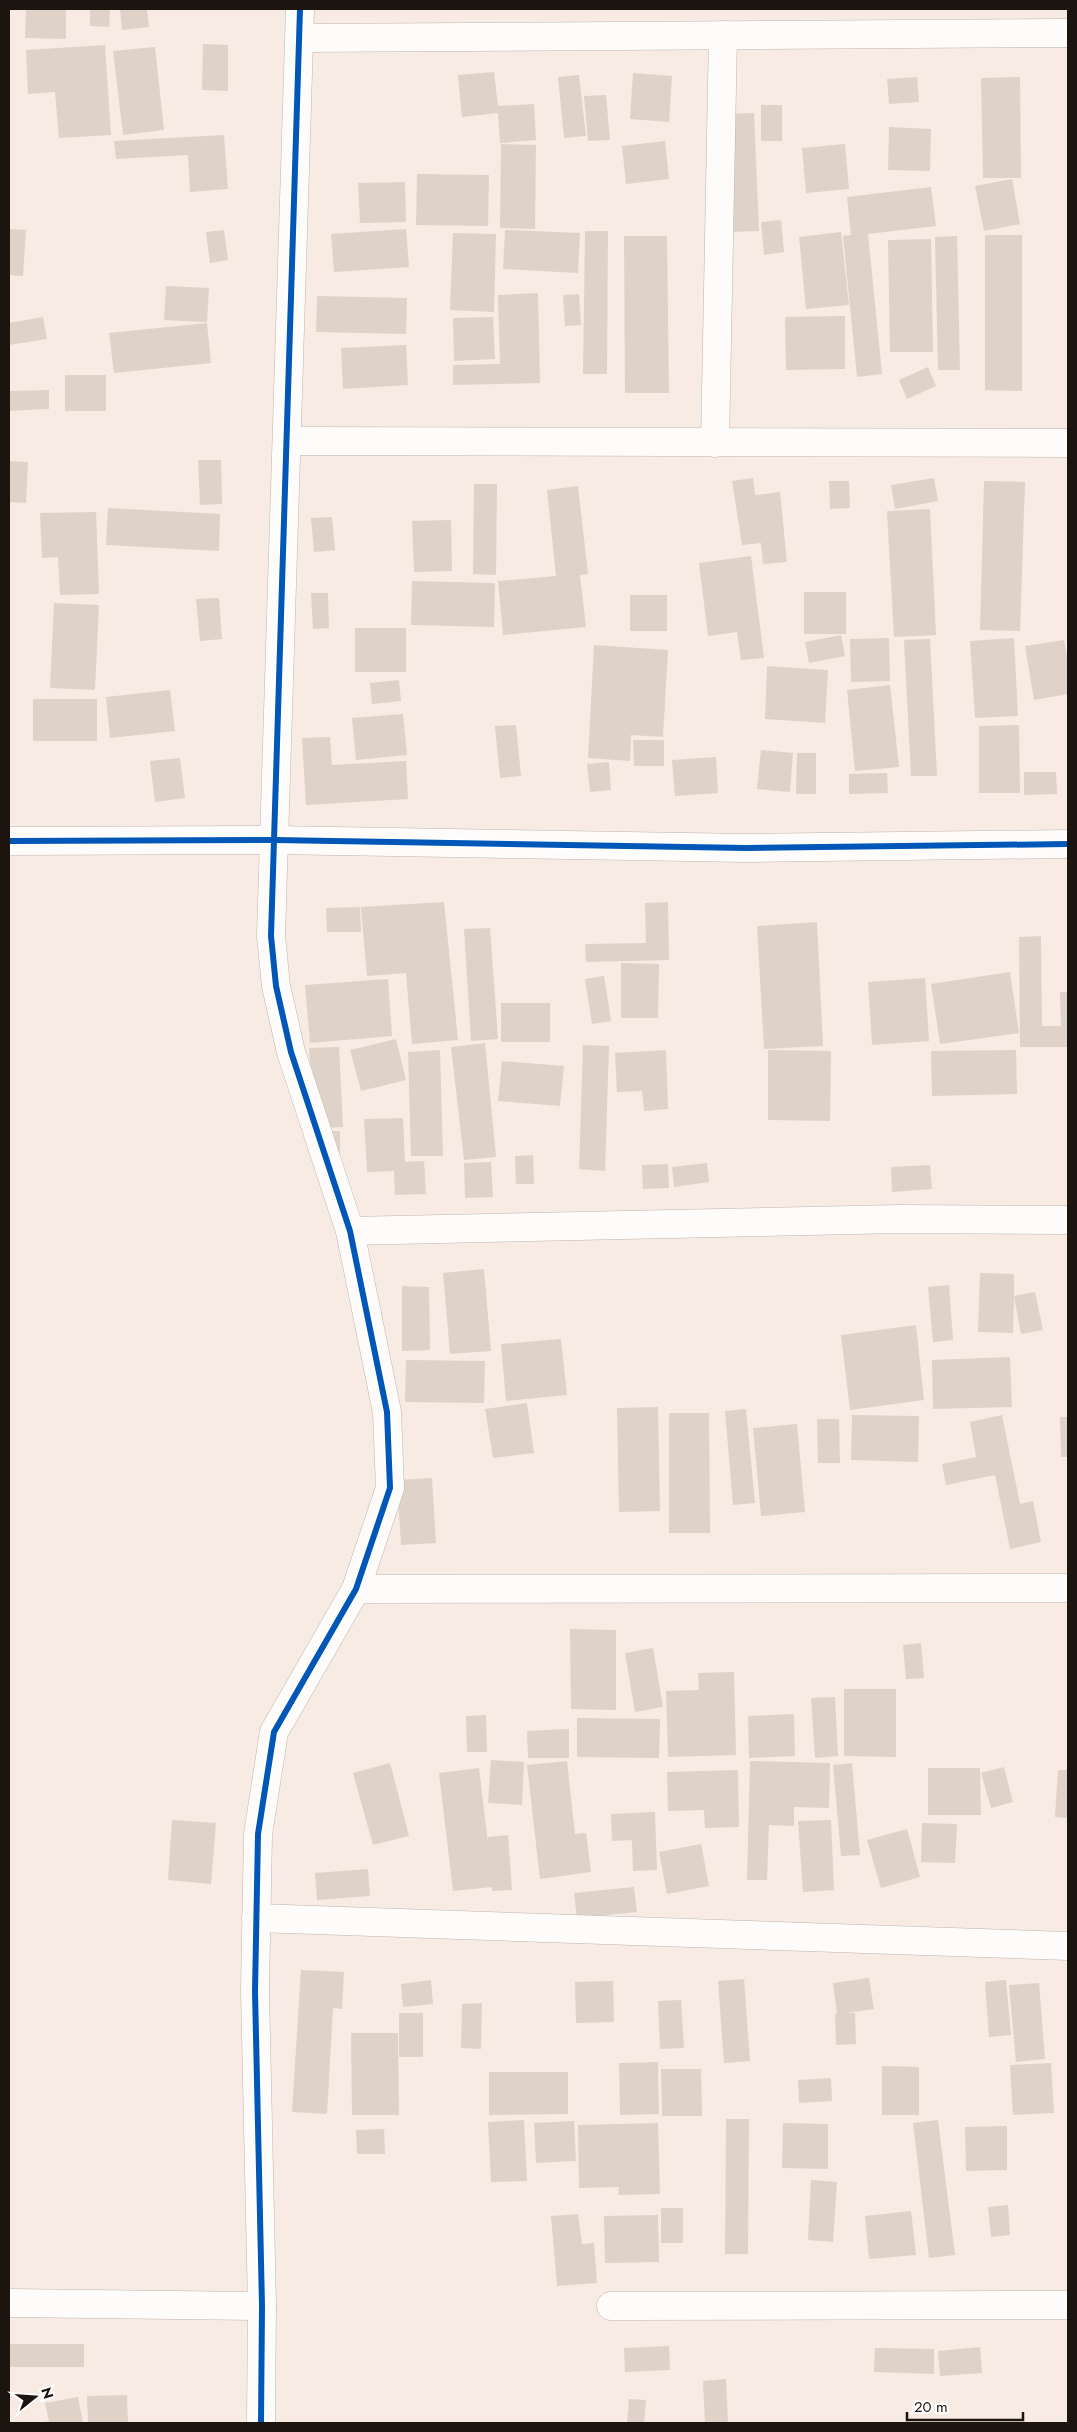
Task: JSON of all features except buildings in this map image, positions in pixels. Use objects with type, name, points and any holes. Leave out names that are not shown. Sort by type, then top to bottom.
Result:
[{"type":"street","points":[[261,2423],[262,2306],[255,1991],[258,1834],[274,1732],[356,1589],[390,1488],[387,1412],[350,1231],[291,1052],[276,986],[271,936],[300,9]]},
{"type":"street","points":[[300,38],[1068,33]]},
{"type":"street","points":[[715,443],[723,35]]},
{"type":"street","points":[[287,441],[1068,443]]},
{"type":"street","points":[[9,841],[274,840],[746,848],[1068,844]]},
{"type":"street","points":[[350,1231],[898,1219],[1068,1220]]},
{"type":"street","points":[[356,1589],[1068,1588]]},
{"type":"street","points":[[256,1918],[1068,1946]]},
{"type":"street","points":[[9,2303],[262,2306]]},
{"type":"street","points":[[611,2306],[1068,2305]]},
{"type":"cycle path","points":[[261,2423],[262,2306],[255,1991],[258,1834],[274,1732],[356,1589],[390,1488],[387,1412],[350,1231],[291,1052],[276,986],[271,936],[300,9]]},
{"type":"cycle path","points":[[9,841],[274,840],[746,848],[1068,844]]}]
